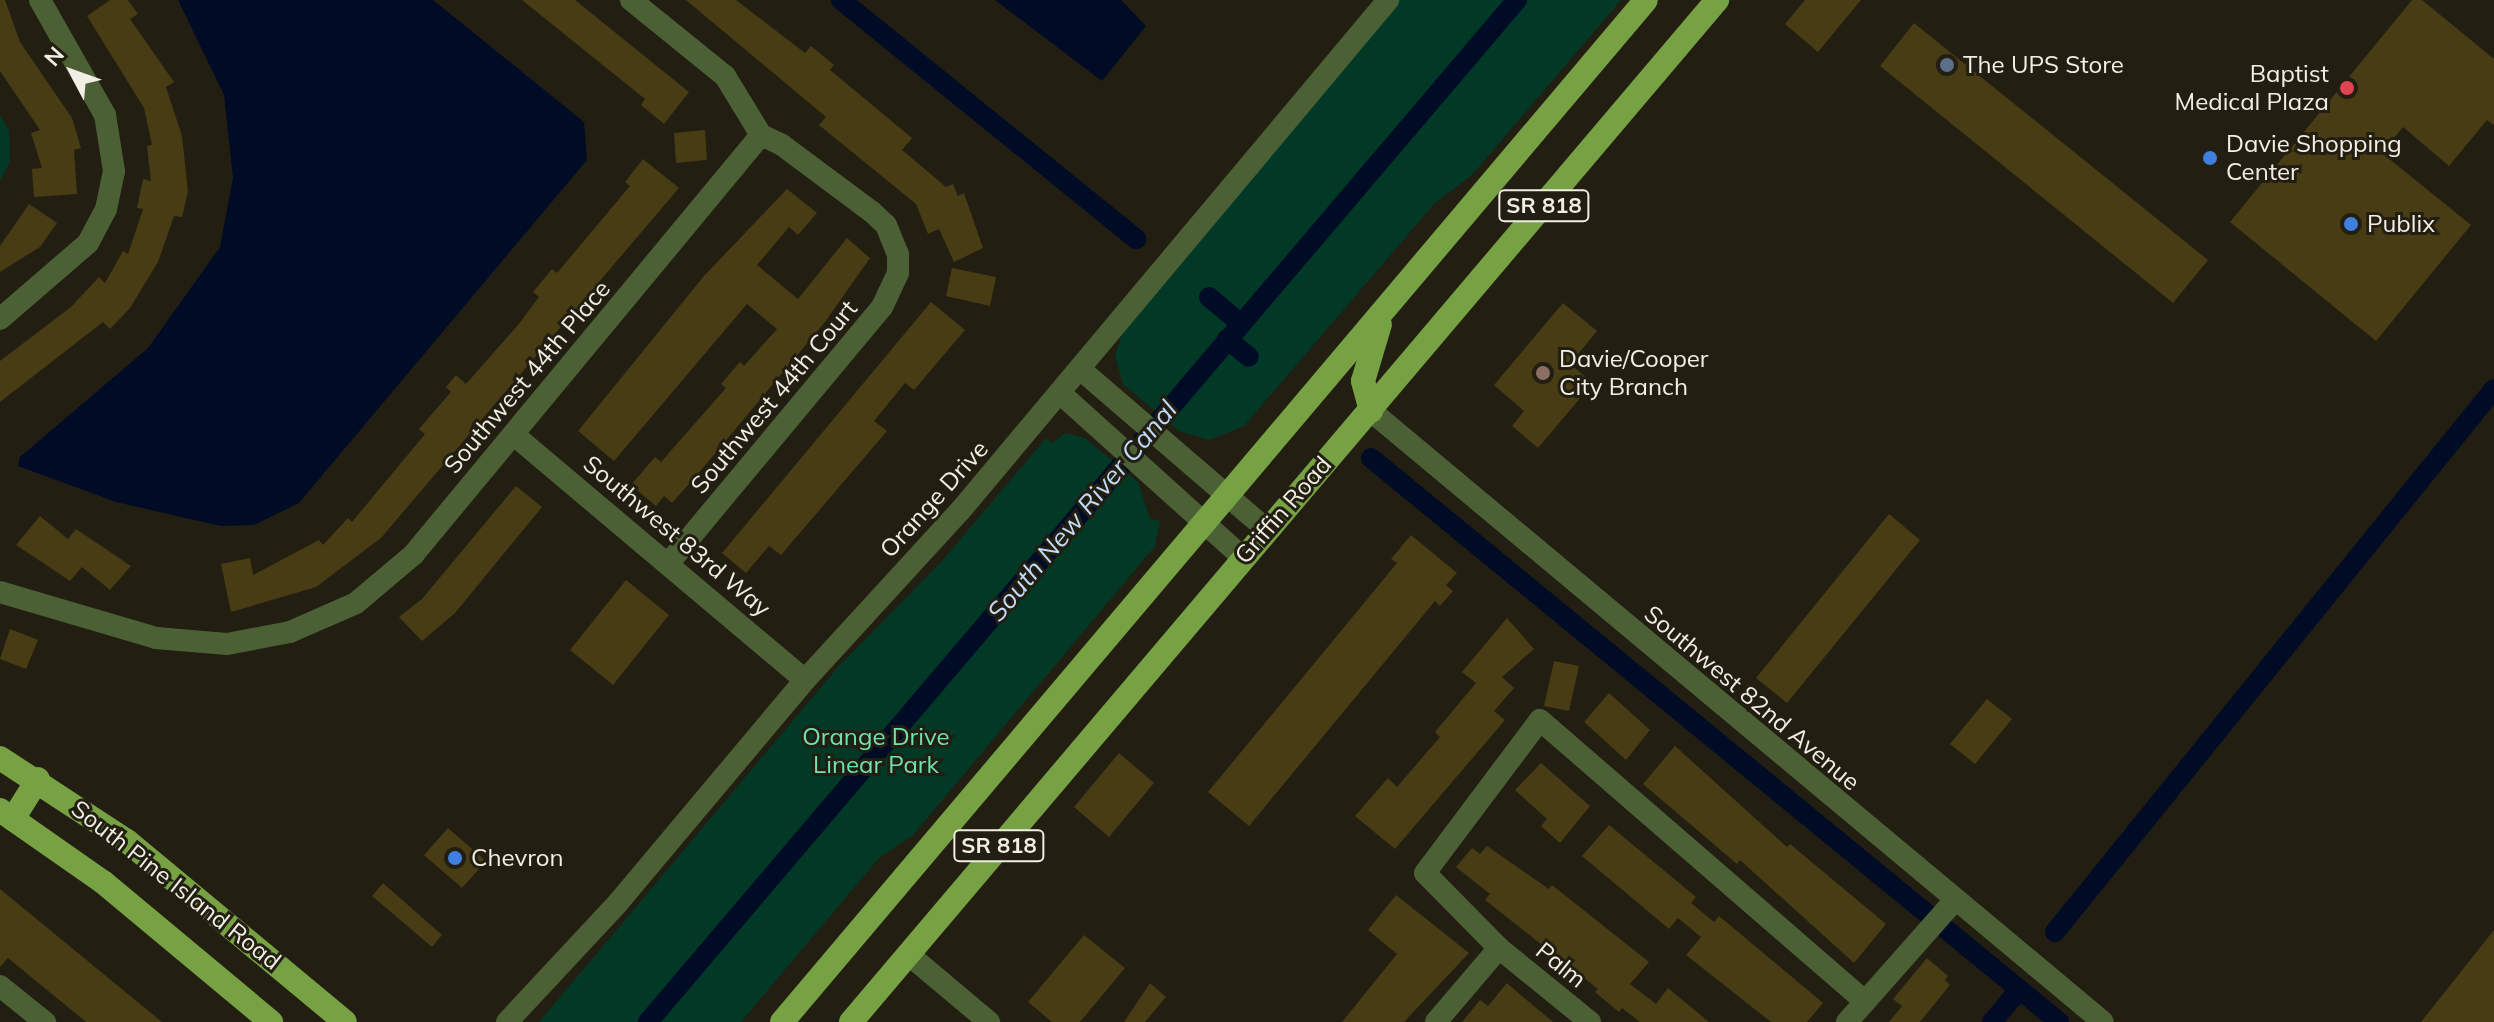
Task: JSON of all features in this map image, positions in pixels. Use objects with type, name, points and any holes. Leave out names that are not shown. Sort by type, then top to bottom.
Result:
[{"type":"main road","name":"SR 818","points":[[782,1022],[1646,0]]},
{"type":"main road","name":"Griffin Road","points":[[851,1022],[1717,0]]},
{"type":"main road","points":[[1371,411],[1363,381],[1365,362],[1388,303]]},
{"type":"main road","name":"South Pine Island Road","points":[[0,758],[38,779],[127,841],[345,1022]]},
{"type":"main road","points":[[7,814],[38,779]]},
{"type":"main road","name":"South Pine Island Road","points":[[7,814],[103,882],[271,1022]]},
{"type":"street","points":[[0,319],[88,243],[106,209],[114,171],[105,115],[40,0]]},
{"type":"street","points":[[631,0],[725,76],[761,135]]},
{"type":"street","name":"Orange Drive","points":[[507,1022],[652,863],[805,680],[1060,393],[1388,0]]},
{"type":"street","name":"Southwest 44th Court","points":[[669,563],[882,307],[898,273],[898,254],[886,225],[782,145],[761,135]]},
{"type":"street","name":"Southwest 44th Place","points":[[0,592],[112,626],[193,643],[259,640],[310,625],[363,598],[397,572],[761,135]]},
{"type":"street","points":[[1080,369],[1266,529]]},
{"type":"street","points":[[1060,393],[1242,557]]},
{"type":"street","name":"Southwest 82nd Avenue","points":[[1371,411],[1952,902],[2103,1022]]},
{"type":"street","name":"Southwest 83rd Way","points":[[514,435],[805,680]]},
{"type":"street","name":"Palm","points":[[1590,1022],[1499,948],[1425,873],[1540,720],[1865,1002]]},
{"type":"street","points":[[1847,1022],[1952,902]]},
{"type":"street","points":[[1436,1022],[1499,948]]},
{"type":"street","points":[[908,954],[989,1022]]},
{"type":"street","points":[[0,986],[45,1022]]},
{"type":"green space","points":[[1397,0],[1621,0],[1472,175],[1435,203],[1244,426],[1210,440],[1179,431],[1123,384],[1115,355],[1123,331]]},
{"type":"green space","points":[[0,115],[9,130],[10,161],[0,181]]},
{"type":"green space","name":"Orange Drive Linear Park","points":[[1066,433],[1085,438],[1138,482],[1150,519],[1160,521],[1155,546],[913,835],[879,858],[741,1022],[539,1022],[838,667],[942,561],[1046,438],[1052,443]]},
{"type":"water","points":[[178,0],[433,0],[584,122],[587,160],[299,503],[254,525],[221,526],[116,502],[18,466],[20,457],[148,348],[220,247],[233,178],[224,95]]},
{"type":"water","points":[[995,0],[1121,0],[1146,26],[1102,81]]},
{"type":"building","points":[[0,0],[5,0],[20,42],[72,118],[81,148],[74,150],[77,194],[34,197],[32,169],[42,168],[31,133],[40,130],[0,71]]},
{"type":"building","points":[[110,0],[128,0],[138,14],[130,19],[174,82],[166,87],[182,136],[188,191],[182,217],[174,216],[158,262],[130,308],[110,329],[103,322],[0,402],[0,361],[71,307],[99,277],[105,283],[123,251],[128,254],[143,209],[137,208],[143,179],[151,181],[147,146],[152,145],[144,108],[87,16]]},
{"type":"building","points":[[522,0],[575,0],[689,92],[664,124],[641,105],[645,99]]},
{"type":"building","points":[[686,0],[736,0],[805,53],[811,46],[834,65],[830,70],[912,138],[902,150],[946,187],[953,184],[958,196],[964,193],[983,248],[954,262],[939,229],[928,234],[916,204],[819,125],[826,117]]},
{"type":"building","points":[[1805,0],[1861,0],[1818,52],[1785,24]]},
{"type":"building","name":"Publix","points":[[2412,0],[2422,0],[2494,59],[2494,125],[2487,120],[2449,166],[2403,127],[2382,153],[2471,225],[2376,341],[2230,222]]},
{"type":"building","points":[[1914,23],[2208,260],[2173,303],[1880,66]]},
{"type":"building","points":[[705,130],[707,160],[676,163],[674,133]]},
{"type":"building","points":[[643,159],[679,188],[381,538],[316,587],[231,612],[221,564],[250,558],[253,575],[319,540],[323,545],[348,518],[352,522],[425,434],[419,429],[451,392],[446,387],[456,375],[466,384],[518,325],[539,297],[533,292],[552,269],[557,273],[630,186],[625,182]]},
{"type":"building","points":[[787,189],[817,213],[798,235],[789,227],[757,265],[798,299],[847,238],[870,258],[825,322],[697,475],[672,503],[664,496],[656,506],[631,485],[655,457],[661,462],[726,388],[721,384],[740,362],[744,366],[777,329],[747,304],[614,461],[578,431],[704,276]]},
{"type":"building","points":[[29,204],[57,223],[40,247],[0,272],[0,246]]},
{"type":"building","points":[[952,268],[996,277],[990,306],[946,296]]},
{"type":"building","points":[[931,302],[965,330],[914,390],[905,383],[874,421],[887,431],[781,555],[769,546],[746,573],[722,553]]},
{"type":"building","name":"Davie/Cooper City Branch","points":[[1563,303],[1597,331],[1570,364],[1593,383],[1538,448],[1512,426],[1524,411],[1494,385]]},
{"type":"building","points":[[516,486],[542,507],[455,613],[422,641],[399,617],[422,599]]},
{"type":"building","points":[[1889,514],[1920,540],[1787,703],[1756,678]]},
{"type":"building","points":[[40,516],[68,539],[76,529],[131,566],[110,590],[82,567],[70,581],[16,545]]},
{"type":"building","points":[[1411,535],[1457,573],[1446,585],[1453,591],[1440,606],[1435,601],[1249,826],[1208,792],[1397,563],[1391,559]]},
{"type":"building","points":[[626,580],[669,615],[613,685],[570,650]]},
{"type":"building","points":[[1507,618],[1534,649],[1502,677],[1514,688],[1494,711],[1505,720],[1395,849],[1355,816],[1388,778],[1397,787],[1440,737],[1435,732],[1476,683],[1462,672]]},
{"type":"building","points":[[10,629],[38,640],[26,669],[0,659]]},
{"type":"building","points":[[1554,661],[1579,666],[1569,711],[1544,706]]},
{"type":"building","points":[[1609,693],[1650,730],[1626,760],[1584,722]]},
{"type":"building","points":[[1987,699],[2012,719],[1975,764],[1950,744]]},
{"type":"building","points":[[1675,746],[1787,847],[1790,844],[1886,924],[1854,963],[1740,860],[1737,864],[1643,784]]},
{"type":"building","points":[[1119,753],[1154,783],[1109,837],[1074,807]]},
{"type":"building","points":[[1541,763],[1590,806],[1560,843],[1541,826],[1547,819],[1515,790]]},
{"type":"building","points":[[1609,825],[1696,897],[1691,903],[1714,922],[1719,916],[1823,1003],[1807,1022],[1771,1022],[1686,955],[1701,937],[1678,918],[1669,929],[1582,856]]},
{"type":"building","name":"Chevron","points":[[448,828],[486,861],[462,888],[424,855]]},
{"type":"building","points":[[1487,846],[1549,889],[1552,885],[1649,962],[1630,984],[1656,1004],[1668,988],[1709,1022],[1640,1022],[1622,1008],[1619,1012],[1595,992],[1598,989],[1485,900],[1490,894],[1456,867],[1472,848],[1480,854]]},
{"type":"building","name":"Chevron","points":[[383,883],[442,935],[432,947],[372,896]]},
{"type":"building","points":[[0,889],[162,1022],[86,1022],[8,958],[0,967]]},
{"type":"building","points":[[1396,895],[1469,953],[1404,1022],[1342,1022],[1397,954],[1368,930]]},
{"type":"building","points":[[2494,930],[2494,1022],[2421,1022]]},
{"type":"building","points":[[1084,935],[1125,968],[1080,1022],[1052,1022],[1028,1002]]},
{"type":"building","points":[[1927,958],[1948,976],[1945,980],[1950,985],[1920,1022],[1889,1022],[1902,1006],[1893,999]]},
{"type":"building","points":[[1150,983],[1166,997],[1145,1022],[1124,1022]]},
{"type":"building","points":[[1507,983],[1553,1022],[1462,1022],[1480,1000],[1488,1006]]},
{"type":"waterway","points":[[841,0],[1136,239]]},
{"type":"waterway","name":"South New River Canal","points":[[648,1022],[1517,0]]},
{"type":"waterway","points":[[1209,297],[1240,323]]},
{"type":"waterway","points":[[1227,339],[1249,357]]},
{"type":"waterway","points":[[2055,932],[2494,389]]},
{"type":"waterway","points":[[1371,458],[2059,1022]]},
{"type":"waterway","points":[[1992,1022],[2019,990]]},
{"type":"place","name":"The UPS Store","points":[[1947,65]]},
{"type":"place","name":"Baptist Medical Plaza","points":[[2347,88]]},
{"type":"place","name":"Davie Shopping Center","points":[[2210,158]]},
{"type":"place","name":"Publix","points":[[2351,224]]},
{"type":"place","name":"Davie/Cooper City Branch","points":[[1543,373]]},
{"type":"place","name":"Chevron","points":[[455,858]]}]
